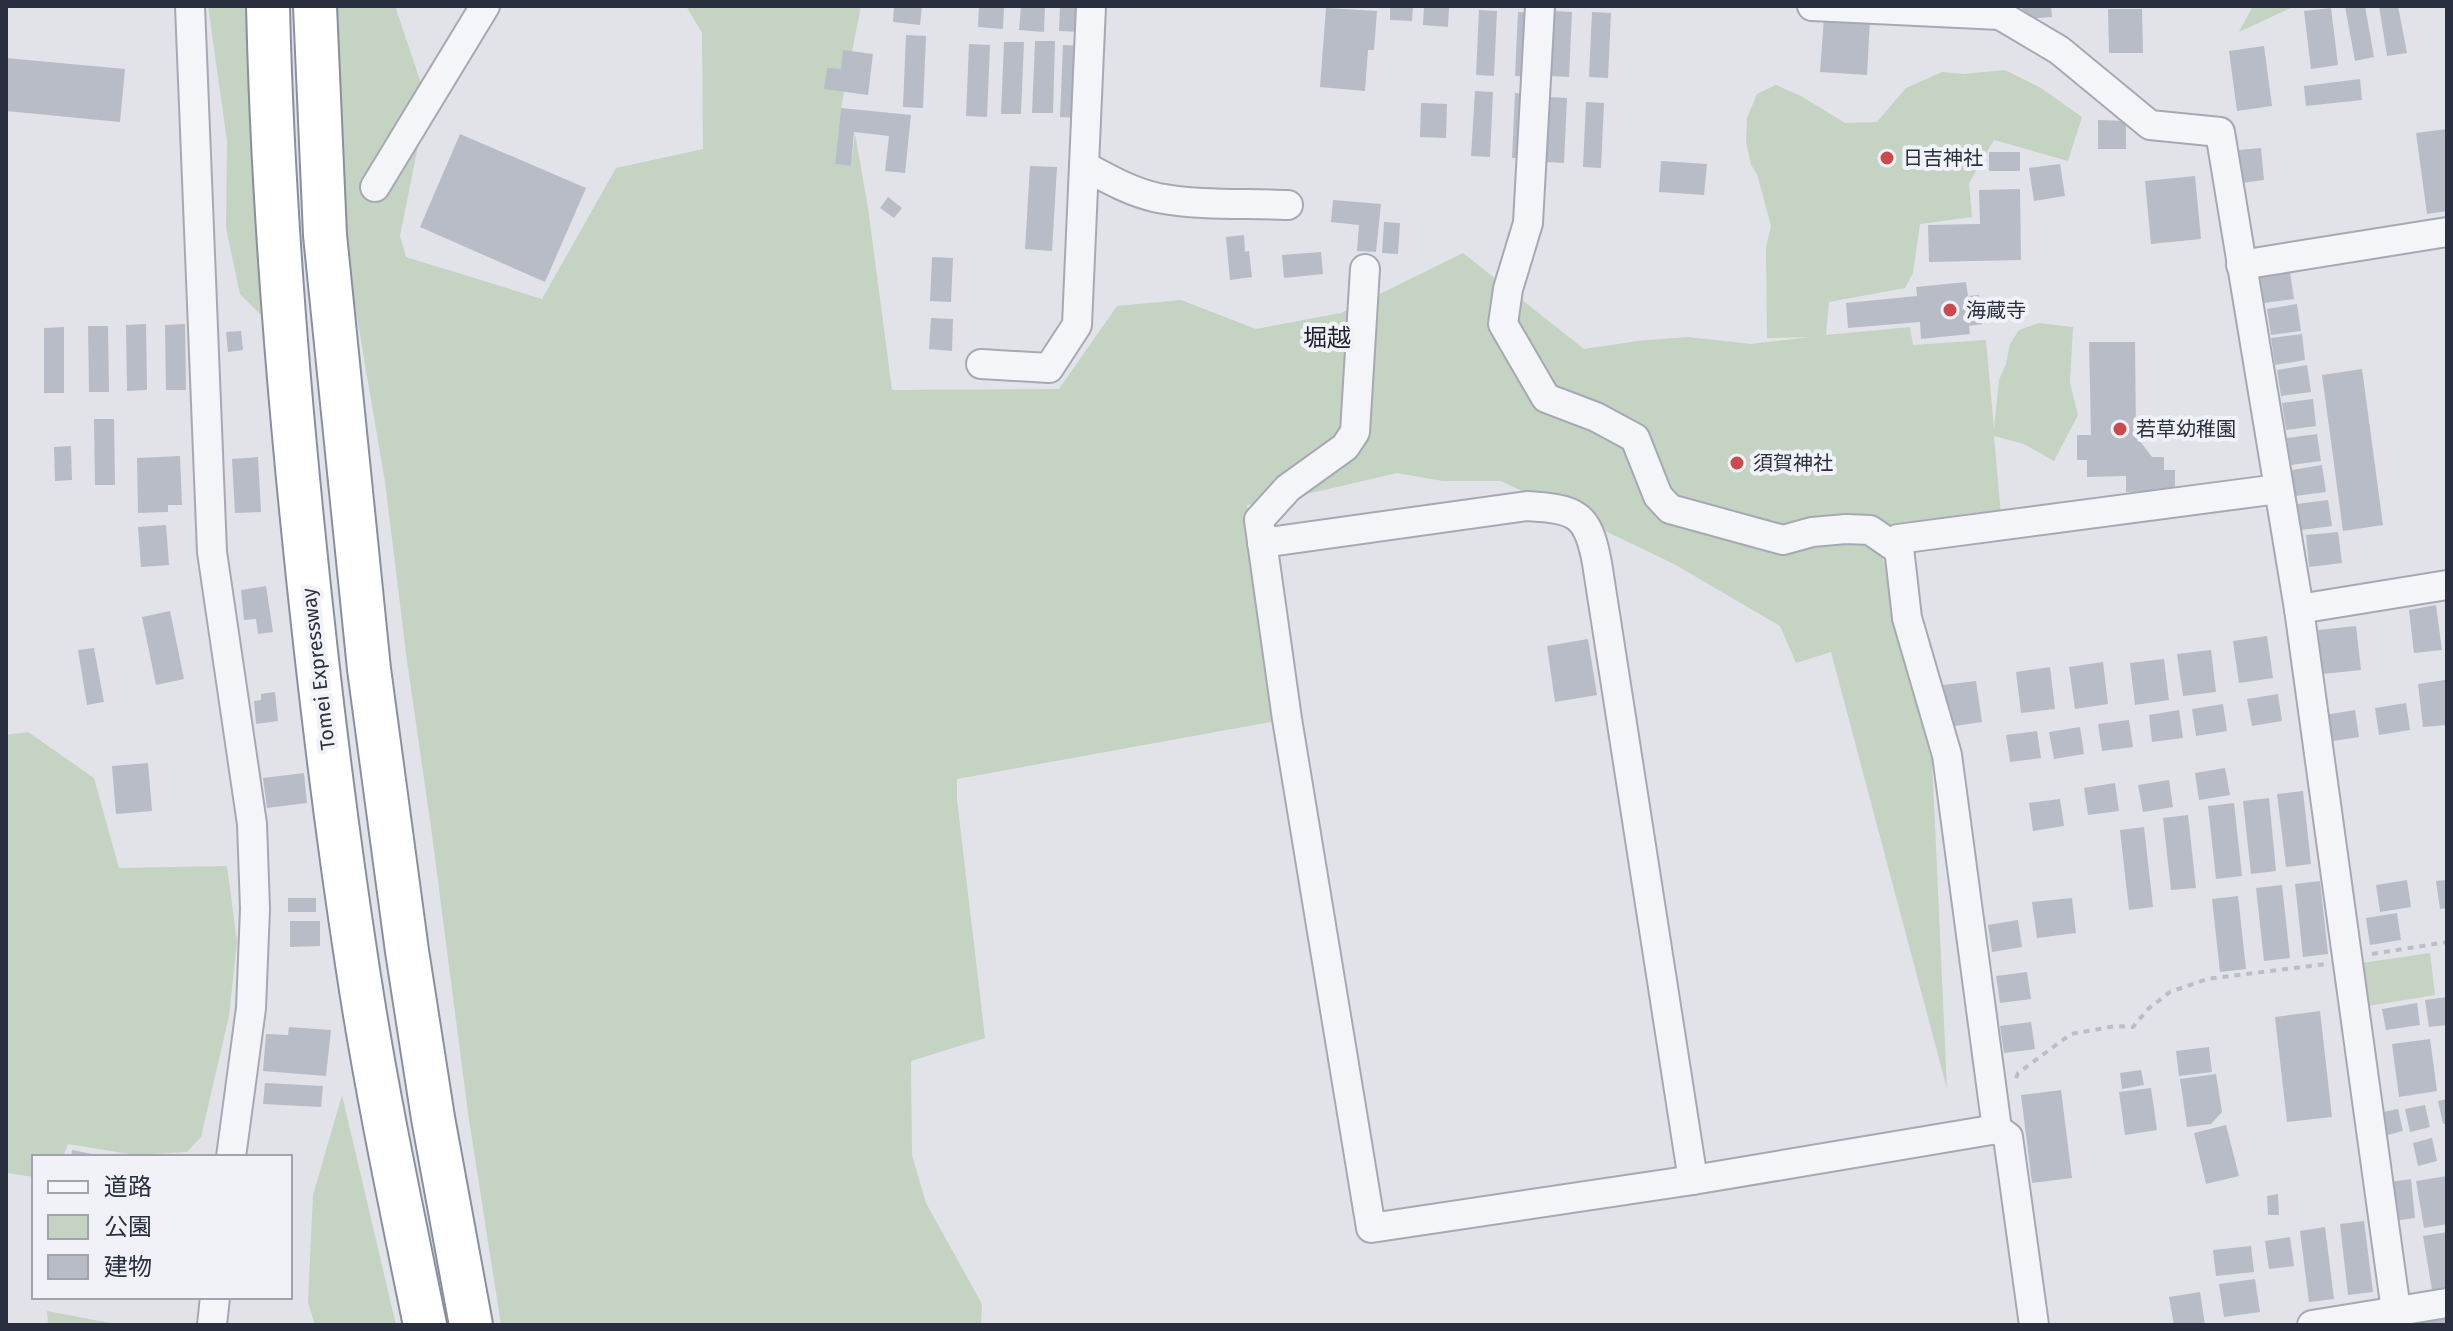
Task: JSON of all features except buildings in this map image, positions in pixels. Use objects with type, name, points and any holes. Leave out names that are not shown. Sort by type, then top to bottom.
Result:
[{"type":"highway","name":"Tomei Expressway","points":[[268,6],[270,96],[285,350],[319,685],[358,973],[398,1197],[425,1325]]},
{"type":"highway","points":[[315,6],[325,235],[369,669],[407,951],[433,1118],[471,1325]]},
{"type":"street","points":[[190,6],[212,552],[252,824],[255,909],[251,1008],[231,1155]]},
{"type":"street","points":[[375,187],[485,6]]},
{"type":"street","points":[[981,364],[1049,368],[1077,325],[1091,6]]},
{"type":"street","points":[[1540,6],[1528,223],[1508,289],[1503,324],[1546,398],[1596,417],[1635,438],[1658,496],[1670,509],[1783,540],[1812,532],[1870,530],[1899,550]]},
{"type":"street","points":[[1812,6],[1995,10],[2059,50],[2150,125],[2220,132],[2299,609],[2398,1319]]},
{"type":"street","points":[[1084,166],[1123,187],[1159,198],[1288,205]]},
{"type":"street","points":[[2241,265],[2447,232]]},
{"type":"street","points":[[1365,269],[1355,432],[1345,447],[1288,488],[1259,520],[1287,719],[1371,1228],[1693,1180],[1997,1129],[2008,1137],[2034,1325]]},
{"type":"street","points":[[1997,1129],[1947,755],[1907,618],[1898,539],[2278,489]]},
{"type":"street","points":[[1262,543],[1527,506],[1555,507],[1571,512],[1584,522],[1592,538],[1597,563],[1693,1180]]},
{"type":"street","points":[[2299,609],[2447,585]]},
{"type":"street","points":[[212,1325],[215,1299]]},
{"type":"street","points":[[2312,1325],[2398,1319],[2447,1303]]},
{"type":"path","points":[[2013,1087],[2018,1073],[2071,1034],[2116,1026],[2133,1027],[2148,1009],[2170,992],[2207,979],[2347,961],[2370,954],[2447,942]]},
{"type":"green space","points":[[208,6],[249,6],[261,315],[240,294],[226,228],[227,141]]},
{"type":"green space","points":[[337,6],[395,6],[427,101],[400,236],[406,257],[542,299],[616,168],[703,149],[702,33],[686,6],[861,6],[841,108],[835,164],[851,166],[855,133],[892,390],[1059,389],[1117,306],[1181,300],[1256,329],[1341,313],[1463,253],[1584,349],[1688,337],[1751,344],[1810,337],[1767,338],[1766,247],[1771,226],[1746,141],[1747,118],[1757,94],[1776,85],[1801,96],[1845,123],[1877,122],[1906,88],[1942,72],[1963,74],[2005,70],[2041,88],[2082,117],[2068,161],[1994,140],[1969,183],[1972,217],[1920,224],[1913,273],[1905,288],[1829,302],[1826,335],[1910,327],[1913,345],[1986,340],[1994,429],[1999,380],[2010,344],[2019,330],[2039,323],[2073,327],[2070,383],[2078,415],[2054,461],[2024,444],[1994,436],[2001,516],[1880,552],[1907,618],[1929,693],[1947,1089],[1831,652],[1796,663],[1780,626],[1674,564],[1501,481],[1443,481],[1397,473],[1247,505],[1287,719],[957,779],[985,1038],[911,1061],[912,1155],[926,1203],[982,1304],[981,1325],[501,1325],[468,1113],[385,482],[343,235]]},
{"type":"green space","points":[[2253,6],[2295,6],[2239,32]]},
{"type":"green space","points":[[28,732],[94,778],[119,868],[227,866],[237,942],[229,1016],[201,1137],[187,1152],[135,1155],[68,1144],[64,1155],[32,1155],[32,1177],[6,1173],[6,735]]},
{"type":"green space","points":[[2430,953],[2435,995],[2368,1006],[2362,963]]},
{"type":"green space","points":[[342,1095],[396,1325],[315,1325],[308,1302],[313,1195]]},
{"type":"green space","points":[[47,1311],[121,1325],[48,1325]]},
{"type":"place","name":"日吉神社","points":[[1887,158]]},
{"type":"place","name":"海蔵寺","points":[[1950,310]]},
{"type":"place","name":"若草幼稚園","points":[[2120,429]]},
{"type":"place","name":"須賀神社","points":[[1737,463]]},
{"type":"district","name":"堀越","points":[[1327,338]]}]
